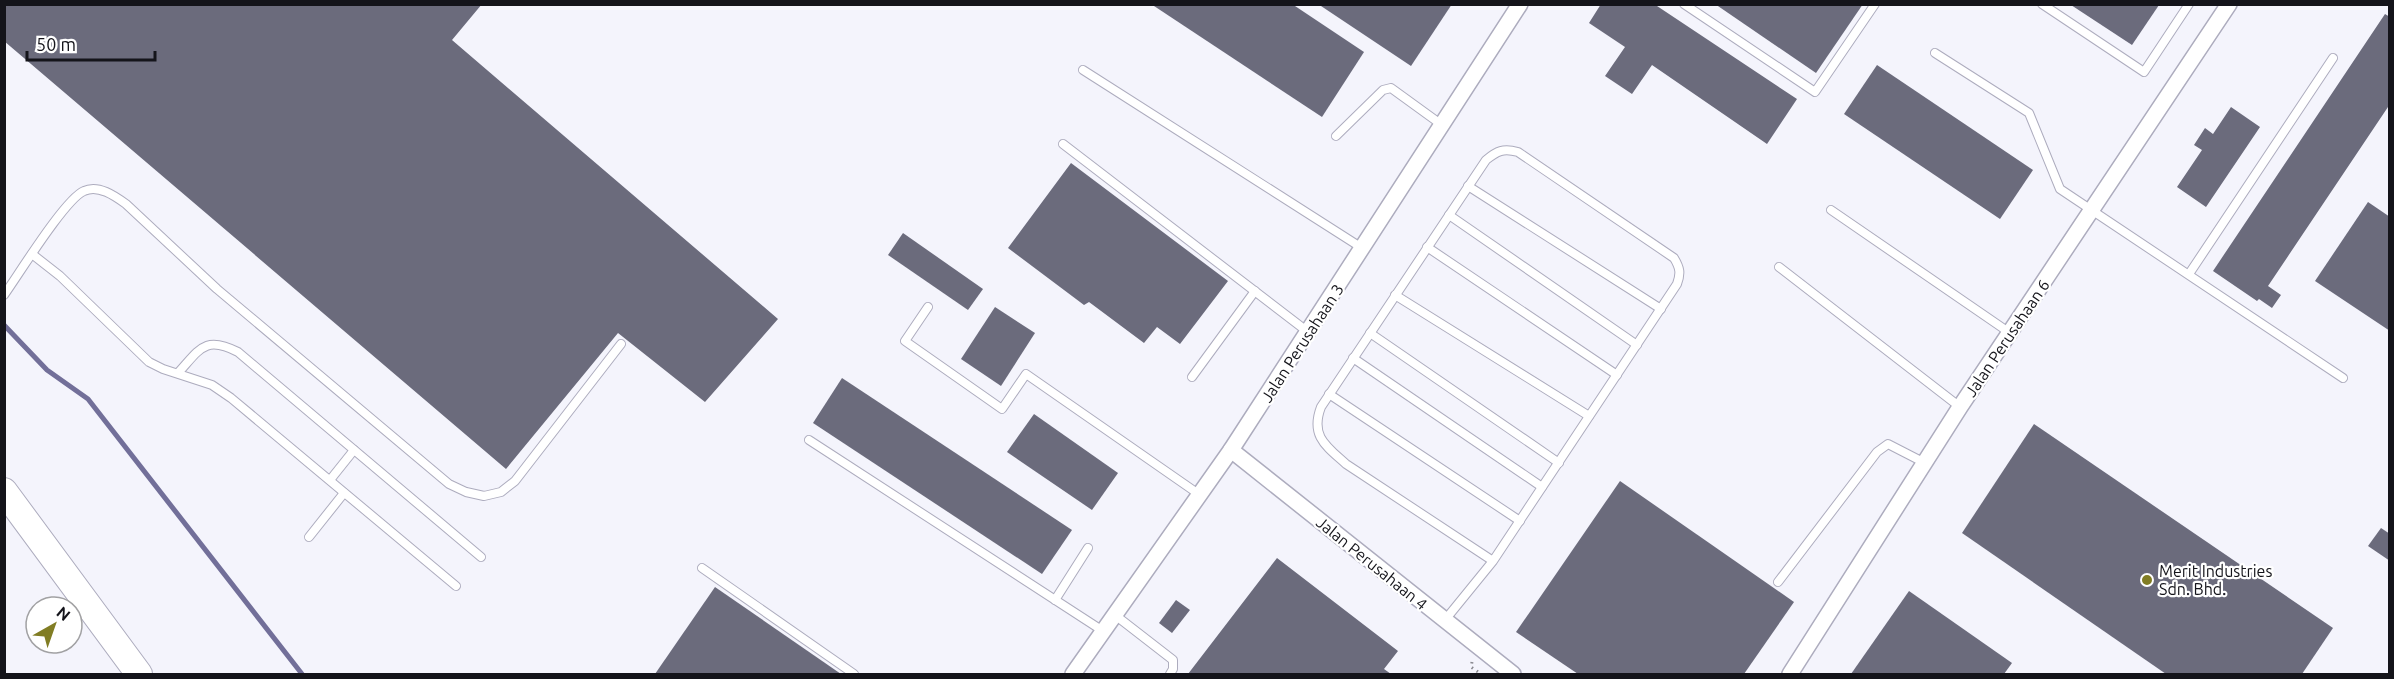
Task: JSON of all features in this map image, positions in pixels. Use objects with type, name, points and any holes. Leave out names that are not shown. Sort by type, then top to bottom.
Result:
[{"type":"main road","points":[[4,491],[139,675]]},
{"type":"street","name":"Jalan Perusahaan 3","points":[[1073,675],[1200,495],[1309,333],[1520,4]]},
{"type":"street","name":"Jalan Perusahaan 6","points":[[1790,675],[1960,406],[2094,210],[2229,4]]},
{"type":"street","name":"Jalan Perusahaan 4","points":[[1231,450],[1513,675]]},
{"type":"lane","points":[[1684,4],[1815,92],[1875,4]]},
{"type":"lane","points":[[2042,4],[2144,72],[2189,4]]},
{"type":"lane","points":[[1935,53],[2029,113],[2060,189],[2343,378]]},
{"type":"lane","points":[[2189,274],[2333,58]]},
{"type":"lane","points":[[1083,70],[1364,249]]},
{"type":"lane","points":[[1336,135],[1383,90],[1391,88],[1442,125]]},
{"type":"lane","points":[[1063,144],[1309,333]]},
{"type":"lane","points":[[1445,621],[1493,561],[1661,309],[1680,275],[1679,266],[1674,258],[1518,152],[1508,149],[1497,151],[1486,160],[1329,394],[1316,420],[1318,435],[1329,449],[1346,464],[1493,561]]},
{"type":"lane","points":[[1468,186],[1661,309]]},
{"type":"lane","points":[[5,294],[74,198],[85,190],[99,190],[113,195],[126,204],[217,289],[449,484],[466,492],[484,496],[501,492],[528,466],[621,344]]},
{"type":"lane","points":[[1831,210],[2010,333]]},
{"type":"lane","points":[[1449,215],[1637,345]]},
{"type":"lane","points":[[1428,247],[1617,375]]},
{"type":"lane","points":[[32,254],[60,276],[137,352],[163,369],[212,385],[231,398],[456,586]]},
{"type":"lane","points":[[1779,267],[1960,406]]},
{"type":"lane","points":[[1192,377],[1255,291]]},
{"type":"lane","points":[[1395,295],[1590,416]]},
{"type":"lane","points":[[928,307],[905,341],[1002,409],[1026,374],[1200,495]]},
{"type":"lane","points":[[1370,333],[1559,463]]},
{"type":"lane","points":[[178,373],[202,347],[212,343],[225,345],[238,352],[482,557]]},
{"type":"lane","points":[[1353,358],[1542,487]]},
{"type":"lane","points":[[1329,394],[1520,521]]},
{"type":"lane","points":[[809,440],[1103,631]]},
{"type":"lane","points":[[1778,582],[1877,452],[1888,444],[1925,463]]},
{"type":"lane","points":[[330,480],[354,450]]},
{"type":"lane","points":[[309,537],[344,493]]},
{"type":"lane","points":[[1055,600],[1088,548]]},
{"type":"lane","points":[[702,568],[854,675]]},
{"type":"lane","points":[[1115,615],[1173,660],[1170,675]]},
{"type":"building","points":[[4,4],[482,4],[452,40],[778,319],[705,402],[618,333],[506,469],[4,41]]},
{"type":"building","points":[[1151,4],[1292,4],[1364,52],[1322,117]]},
{"type":"building","points":[[1318,4],[1452,4],[1411,66]]},
{"type":"building","points":[[1601,4],[1654,4],[1797,99],[1767,144],[1652,65],[1632,94],[1605,76],[1625,47],[1589,23]]},
{"type":"building","points":[[1715,4],[1863,4],[1816,73]]},
{"type":"building","points":[[2071,5],[2159,5],[2132,45]]},
{"type":"building","points":[[2385,14],[2390,17],[2390,104],[2268,286],[2281,295],[2272,308],[2259,299],[2257,301],[2213,271]]},
{"type":"building","points":[[1877,65],[2033,170],[2000,219],[1844,114]]},
{"type":"building","points":[[2231,107],[2260,127],[2206,207],[2177,187],[2202,150],[2194,145],[2205,128],[2213,134]]},
{"type":"building","points":[[1071,163],[1228,281],[1180,344],[1157,327],[1144,343],[1089,302],[1084,305],[1008,248]]},
{"type":"building","points":[[2368,202],[2390,217],[2390,331],[2315,281]]},
{"type":"building","points":[[903,233],[983,289],[968,310],[888,255]]},
{"type":"building","points":[[995,307],[1035,333],[1001,386],[961,359]]},
{"type":"building","points":[[842,378],[1072,530],[1042,574],[813,423]]},
{"type":"building","points":[[1034,414],[1118,473],[1092,510],[1007,452]]},
{"type":"building","name":"Merit Industries Sdn. Bhd.","points":[[2034,424],[2333,628],[2302,674],[2166,674],[1962,533]]},
{"type":"building","points":[[1620,481],[1794,602],[1744,674],[1578,674],[1516,632]]},
{"type":"building","points":[[2381,528],[2390,534],[2390,561],[2368,546]]},
{"type":"building","points":[[1277,558],[1398,651],[1384,669],[1391,674],[1188,674]]},
{"type":"building","points":[[715,587],[841,674],[655,674]]},
{"type":"building","points":[[1909,591],[2012,663],[2004,674],[1851,674]]},
{"type":"building","points":[[1176,600],[1190,610],[1172,633],[1159,623]]},
{"type":"waterway","points":[[4,325],[47,370],[88,399],[302,674]]},
{"type":"place","name":"Merit Industries Sdn. Bhd.","points":[[2147,580]]}]
